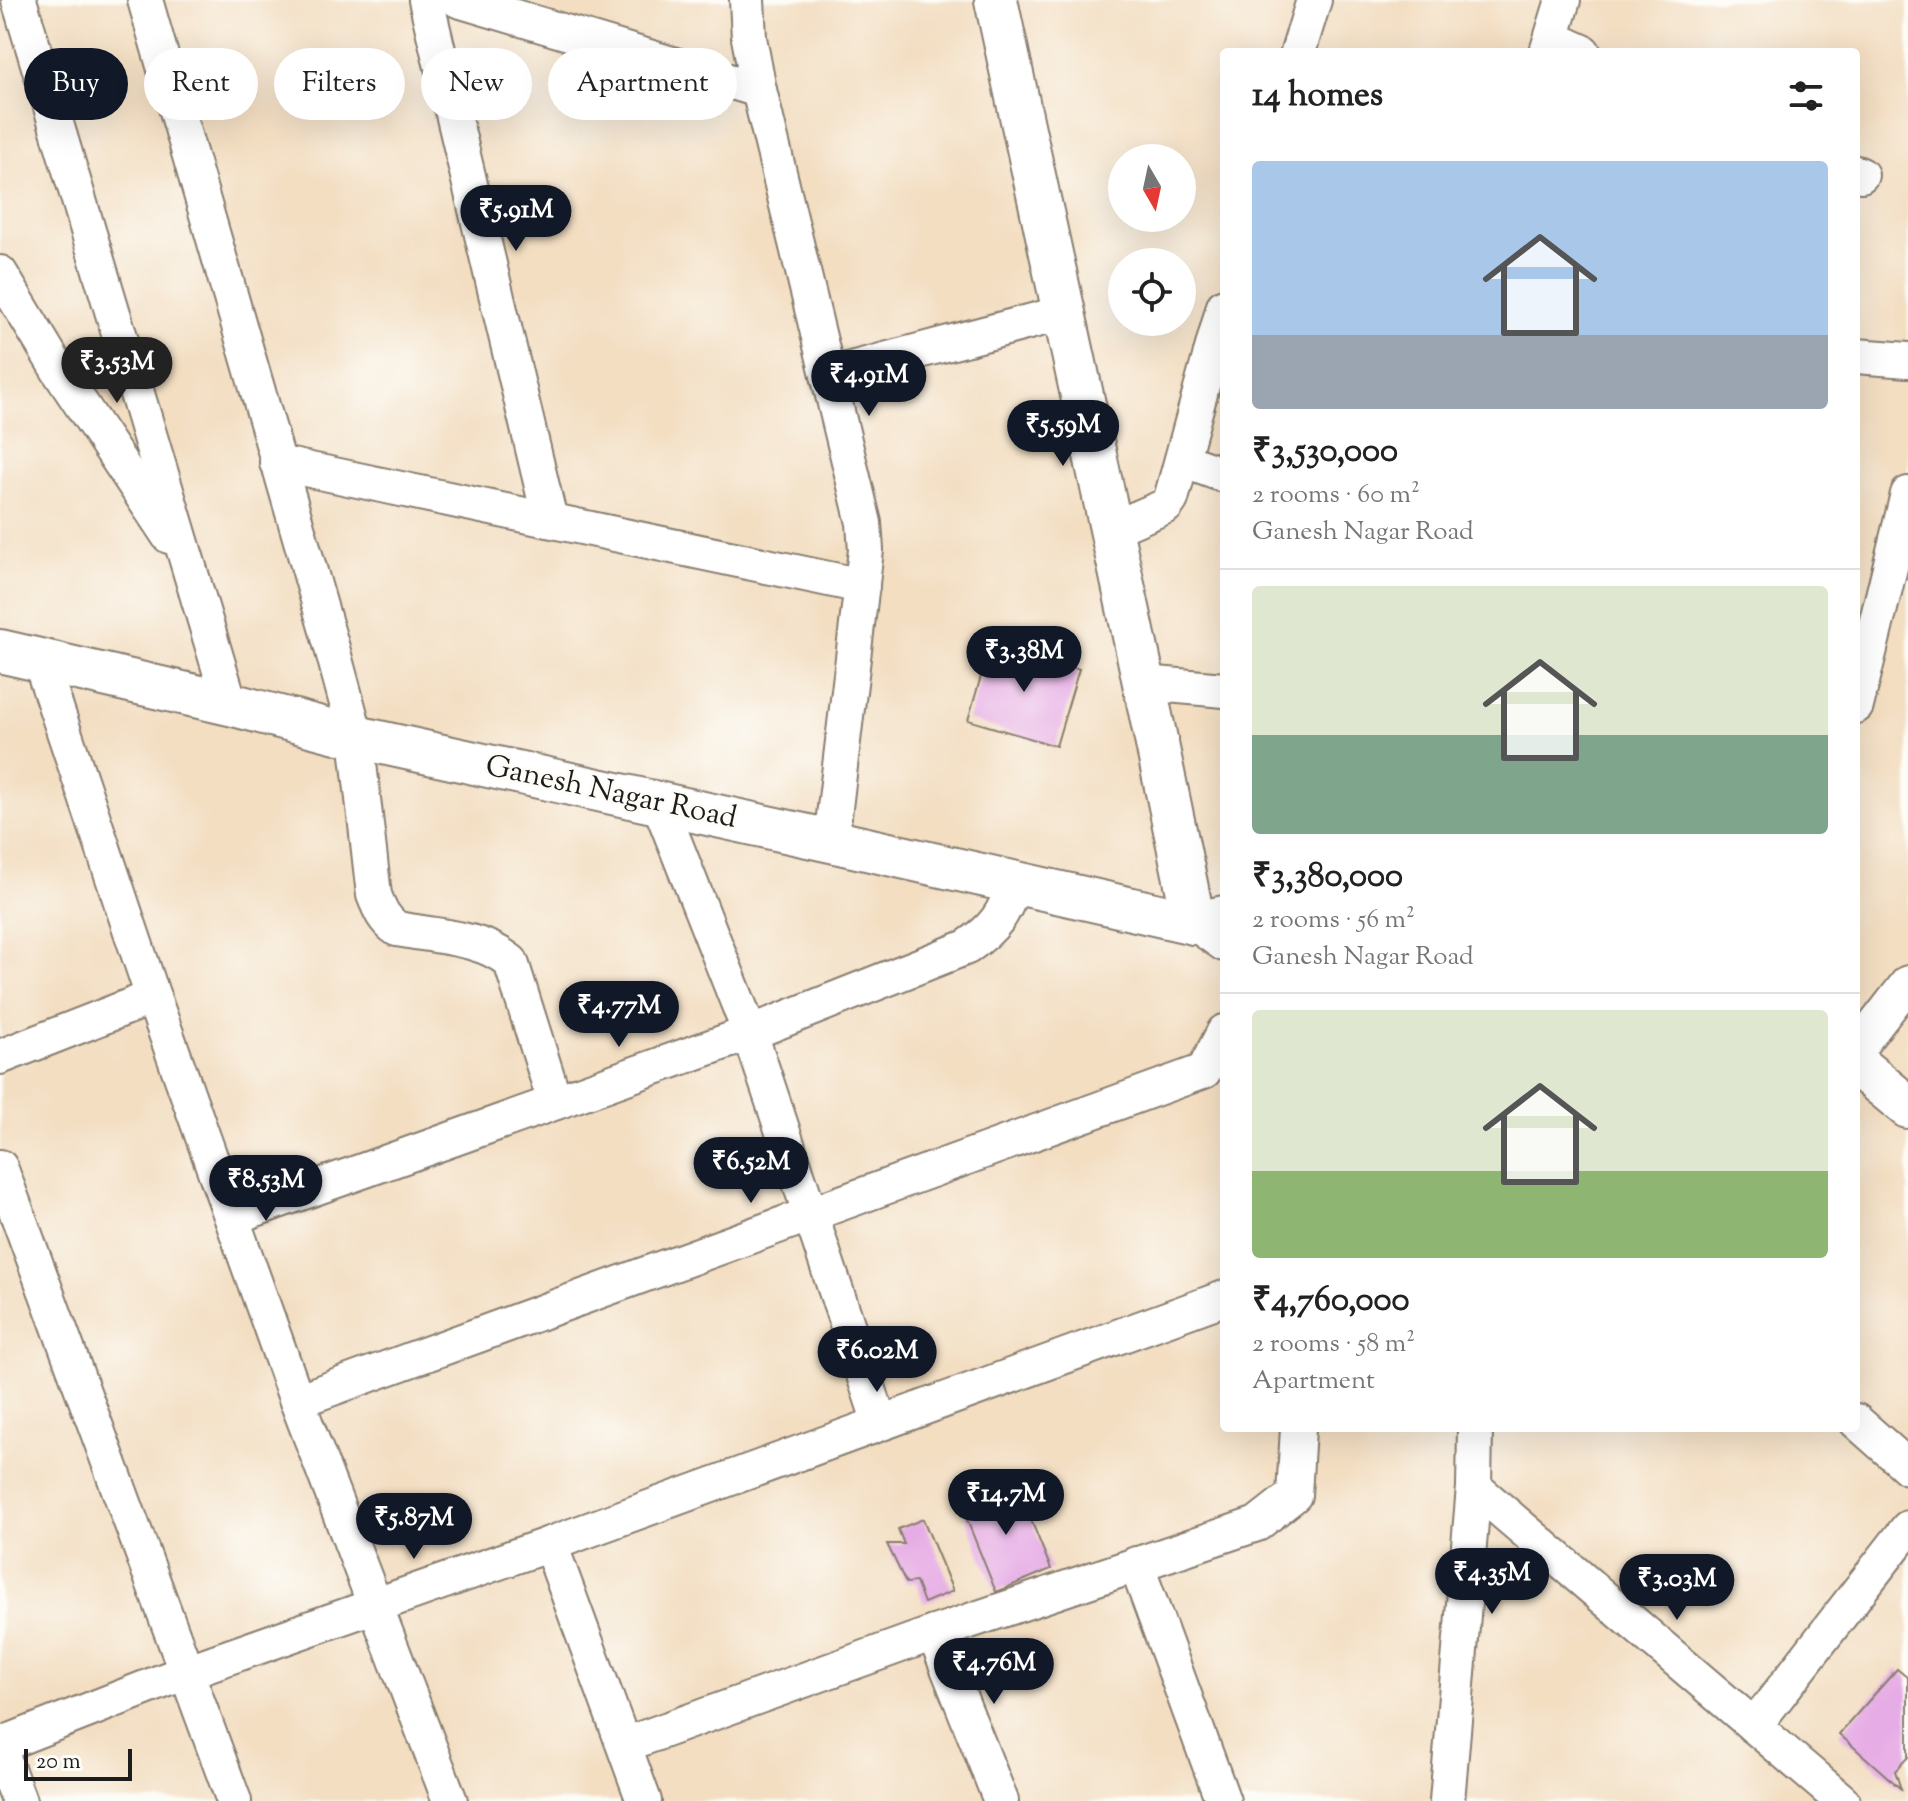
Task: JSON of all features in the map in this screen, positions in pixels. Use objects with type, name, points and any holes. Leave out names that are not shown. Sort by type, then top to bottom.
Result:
[{"type":"street","points":[[19,0],[230,704]]},
{"type":"street","points":[[145,0],[356,737],[374,895],[380,912],[397,929],[484,946],[511,962],[555,1102]]},
{"type":"street","points":[[426,0],[550,520]]},
{"type":"street","points":[[458,0],[759,90]]},
{"type":"street","points":[[747,0],[749,38],[759,90],[864,523],[866,550],[831,841]]},
{"type":"street","points":[[996,0],[1145,683],[1214,928]]},
{"type":"street","points":[[1299,48],[1314,0]]},
{"type":"street","points":[[1561,47],[1563,0]]},
{"type":"street","points":[[0,273],[59,371],[189,566]]},
{"type":"street","points":[[828,375],[1063,313]]},
{"type":"street","points":[[1110,530],[1166,506],[1171,499],[1220,321]]},
{"type":"street","points":[[1860,356],[1908,360]]},
{"type":"street","points":[[1182,460],[1220,474]]},
{"type":"street","points":[[277,463],[862,586]]},
{"type":"street","points":[[1860,671],[1868,600],[1908,494]]},
{"type":"street","name":"Ganesh Nagar Road","points":[[0,651],[230,704],[356,737],[1214,928]]},
{"type":"street","points":[[40,660],[153,997],[297,1401],[450,1801]]},
{"type":"street","points":[[1145,683],[1220,690]]},
{"type":"street","points":[[659,803],[750,1033],[880,1423]]},
{"type":"street","points":[[233,1217],[750,1033],[967,947],[988,933],[1003,915],[1016,882]]},
{"type":"street","points":[[1860,1045],[1908,983]]},
{"type":"street","points":[[0,1057],[153,997]]},
{"type":"street","points":[[297,1401],[1204,1071],[1220,1040]]},
{"type":"street","points":[[1860,1067],[1908,1107]]},
{"type":"street","points":[[0,1167],[234,1801]]},
{"type":"street","points":[[19,1801],[0,1747],[186,1672],[550,1544],[1220,1299]]},
{"type":"street","points":[[1860,1425],[1908,1467]]},
{"type":"street","points":[[624,1745],[934,1633],[1257,1524],[1294,1495],[1298,1432]]},
{"type":"street","points":[[1447,1801],[1474,1487],[1475,1432]]},
{"type":"street","points":[[1474,1487],[1842,1801]]},
{"type":"street","points":[[1754,1726],[1908,1528]]},
{"type":"street","points":[[550,1544],[644,1801]]},
{"type":"street","points":[[1136,1564],[1223,1801]]},
{"type":"street","points":[[934,1633],[1001,1801]]},
{"type":"building","points":[[991,643],[1079,669],[1056,746],[968,720]]},
{"type":"building","points":[[1016,1483],[1051,1569],[996,1592],[961,1505]]},
{"type":"building","points":[[923,1519],[953,1591],[924,1603],[916,1582],[906,1583],[887,1544],[904,1544],[898,1529]]},
{"type":"building","points":[[1897,1669],[1908,1678],[1908,1757],[1895,1771],[1901,1789],[1839,1734]]}]
